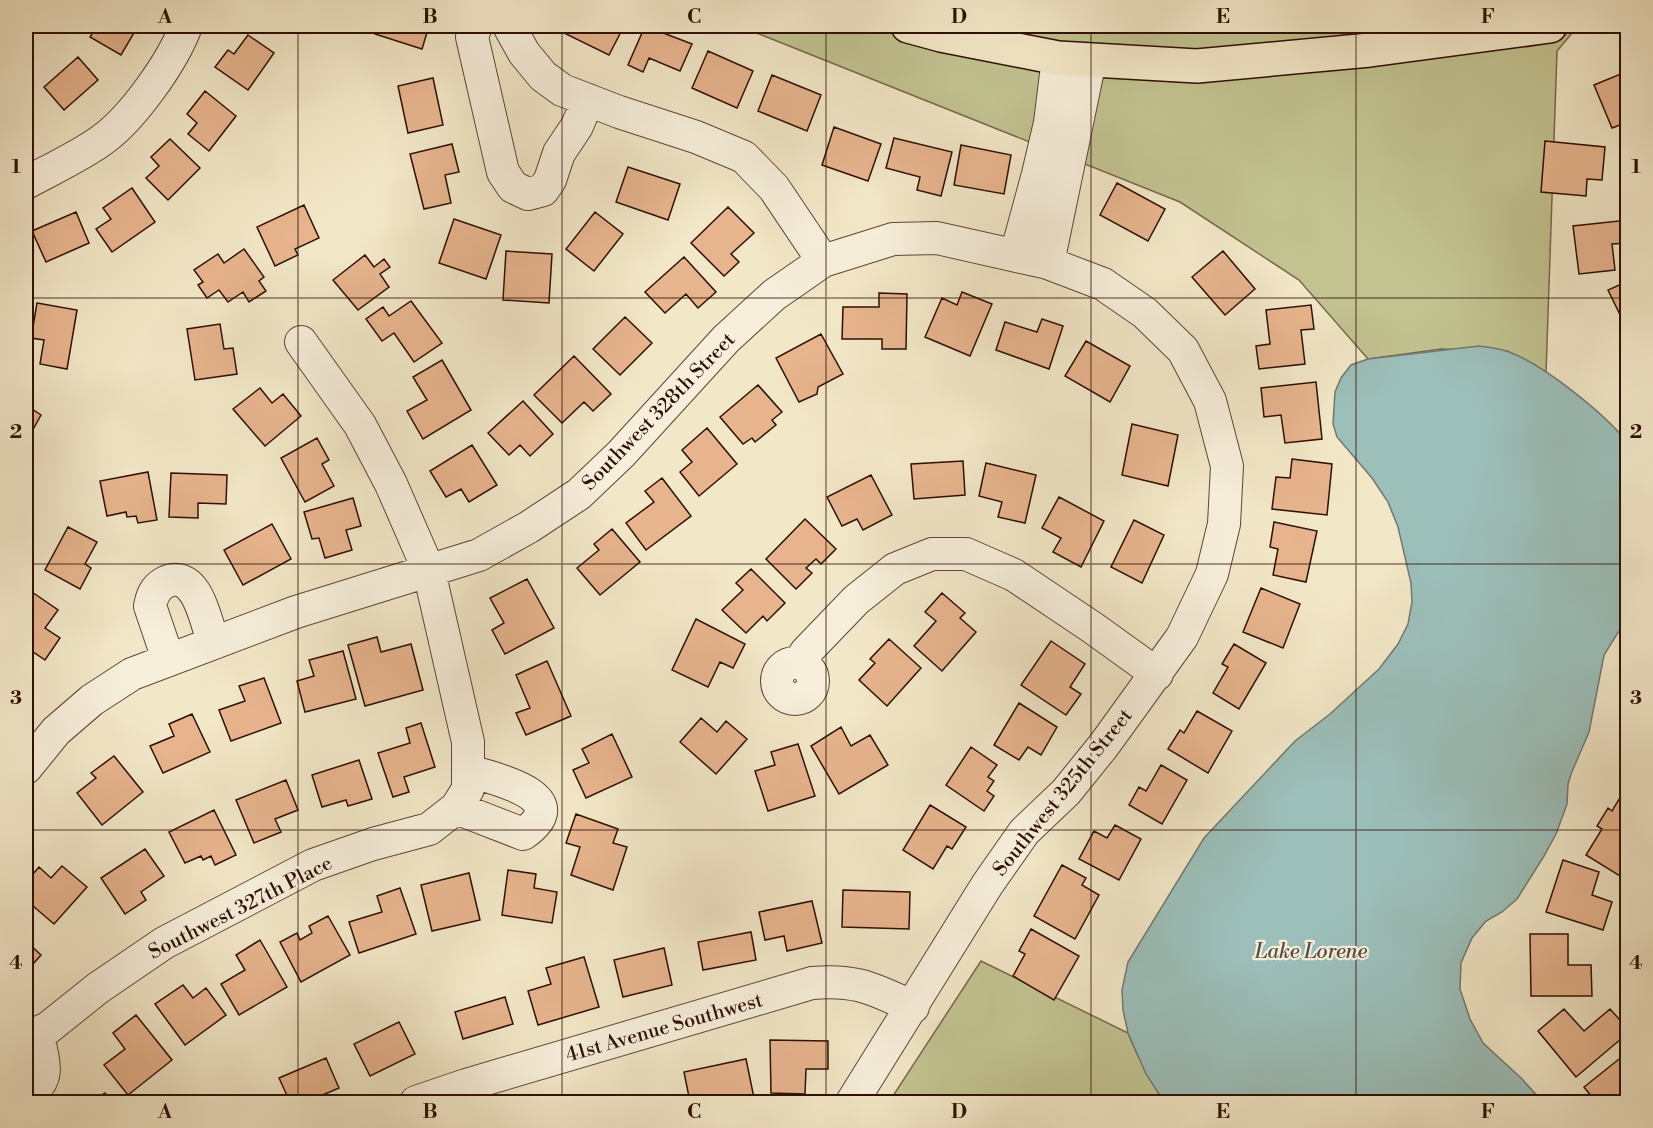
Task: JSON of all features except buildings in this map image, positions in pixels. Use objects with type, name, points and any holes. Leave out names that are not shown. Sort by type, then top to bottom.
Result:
[{"type":"main road","points":[[908,26],[941,35],[1074,59],[1197,66],[1370,50],[1550,26]]},
{"type":"street","points":[[26,183],[102,141],[122,123],[168,61],[186,26]]},
{"type":"street","points":[[476,26],[472,37],[503,172],[513,187],[528,194],[543,190],[550,180],[559,153],[577,126],[588,100]]},
{"type":"street","points":[[509,26],[524,53],[543,76],[562,90],[696,137],[744,157],[774,188],[823,261]]},
{"type":"street","points":[[1016,255],[1050,123],[1074,59]]},
{"type":"street","points":[[1048,263],[1074,59]]},
{"type":"street","name":"Southwest 328th Street","points":[[26,768],[56,731],[92,700],[132,674],[296,612],[479,555],[529,527],[579,494],[621,454],[726,339],[774,295],[823,261],[893,239],[937,238],[1048,263]]},
{"type":"street","name":"Southwest 325th Street","points":[[852,1102],[987,885],[1024,832],[1066,792],[1104,745],[1182,637],[1212,574],[1224,524],[1227,466],[1210,401],[1183,350],[1145,313],[1103,284],[1048,263]]},
{"type":"street","points":[[301,342],[360,425],[391,484],[429,572],[468,742],[464,789]]},
{"type":"street","points":[[800,663],[806,652],[856,600],[895,569],[932,554],[966,554],[1014,575],[1156,674]]},
{"type":"street","points":[[168,659],[150,606],[151,598],[156,590],[170,581],[186,583],[193,588],[198,596],[213,642]]},
{"type":"street","points":[[510,783],[531,793],[540,808],[541,815],[537,825],[523,834],[464,789],[510,783]]},
{"type":"street","name":"Southwest 327th Place","points":[[26,1092],[35,1089],[41,1083],[45,1068],[31,1036],[48,1028],[98,988],[164,943],[313,865],[373,844],[429,830],[464,789]]},
{"type":"street","name":"41st Avenue Southwest","points":[[416,1102],[466,1085],[813,983],[849,982],[867,986],[913,1006]]},
{"type":"green space","points":[[739,26],[1578,26],[1557,51],[1546,373],[1507,351],[1441,349],[1368,359],[1299,280],[1180,202]]},
{"type":"green space","points":[[981,961],[1128,1033],[1159,1094],[1173,1102],[889,1102]]},
{"type":"water","name":"Lake Lorene","points":[[1479,346],[1506,351],[1554,377],[1604,418],[1627,442],[1627,624],[1617,634],[1604,655],[1589,732],[1571,774],[1567,804],[1556,834],[1517,899],[1502,912],[1486,921],[1472,938],[1461,963],[1460,989],[1470,1019],[1483,1043],[1543,1102],[1173,1102],[1159,1094],[1146,1074],[1128,1033],[1122,990],[1128,962],[1204,838],[1295,741],[1330,714],[1379,669],[1398,644],[1408,624],[1412,602],[1411,583],[1398,527],[1388,502],[1372,478],[1337,437],[1333,424],[1335,392],[1341,378],[1351,365],[1368,359]]}]
